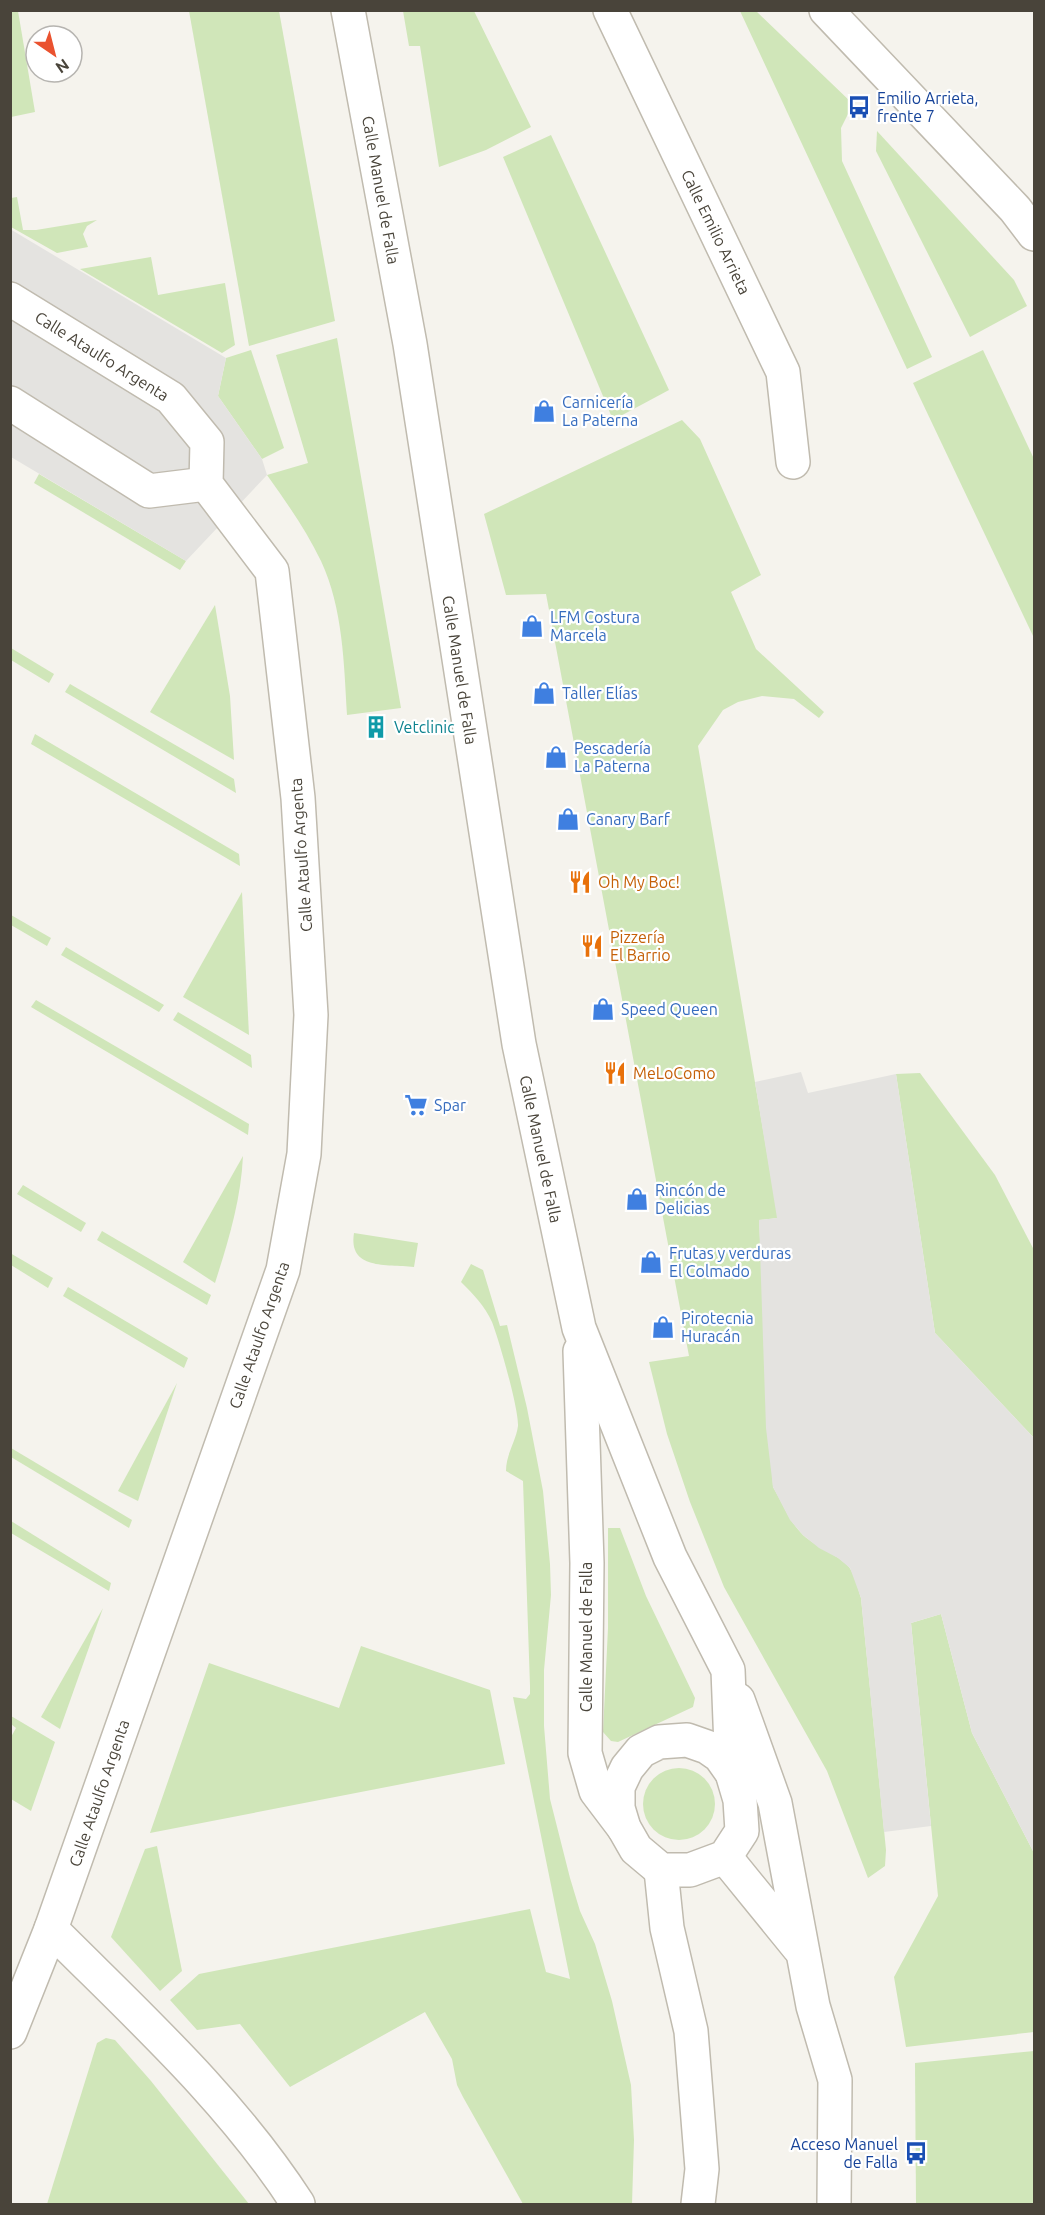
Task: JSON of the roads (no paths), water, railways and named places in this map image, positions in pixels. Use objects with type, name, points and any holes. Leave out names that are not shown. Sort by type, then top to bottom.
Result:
[{"type":"street","name":"Calle Manuel de Falla","points":[[348,10],[410,344],[519,1044],[579,1328],[670,1557],[728,1670],[775,1803],[813,2006],[834,2080],[834,2205]]},
{"type":"street","name":"Calle Emilio Arrieta","points":[[610,10],[783,372],[793,462]]},
{"type":"street","points":[[826,10],[1015,209],[1035,234]]},
{"type":"street","name":"Calle Ataulfo Argenta","points":[[10,299],[171,398],[207,442],[206,484],[272,571],[298,798],[311,1015],[304,1154],[283,1270],[51,1929],[10,2032]]},
{"type":"street","points":[[10,403],[149,491],[206,484]]},
{"type":"street","name":"Calle Manuel de Falla","points":[[579,1328],[587,1563],[585,1753],[596,1791],[624,1828]]},
{"type":"street","name":"Calle Manuel de Falla","points":[[728,1670],[732,1773]]},
{"type":"street","points":[[687,1740],[707,1747],[720,1756],[732,1773],[740,1800],[742,1831],[725,1857],[690,1870],[661,1870],[636,1849],[624,1828],[618,1808],[618,1787],[627,1768],[641,1751],[659,1742],[687,1740]]},
{"type":"street","name":"Calle Manuel de Falla","points":[[725,1857],[802,1951]]},
{"type":"street","points":[[661,1870],[667,1928],[691,2031],[702,2169],[698,2205]]},
{"type":"street","points":[[51,1929],[188,2066],[273,2165],[298,2205]]},
{"type":"place","name":"Emilio Arrieta, frente 7","points":[[859,107]]},
{"type":"place","name":"Carnicería La Paterna","points":[[544,411]]},
{"type":"place","name":"LFM Costura Marcela","points":[[532,626]]},
{"type":"place","name":"Taller Elías","points":[[544,693]]},
{"type":"place","name":"Vetclinic","points":[[376,727]]},
{"type":"place","name":"Pescadería La Paterna","points":[[556,757]]},
{"type":"place","name":"Canary Barf","points":[[568,819]]},
{"type":"place","name":"Oh My Boc!","points":[[580,882]]},
{"type":"place","name":"Pizzería El Barrio","points":[[592,946]]},
{"type":"place","name":"Speed Queen","points":[[603,1009]]},
{"type":"place","name":"MeLoComo","points":[[615,1073]]},
{"type":"place","name":"Spar","points":[[416,1105]]},
{"type":"place","name":"Rincón de Delicias","points":[[637,1199]]},
{"type":"place","name":"Frutas y verduras El Colmado","points":[[651,1262]]},
{"type":"place","name":"Pirotecnia Huracán","points":[[663,1327]]},
{"type":"place","name":"Acceso Manuel de Falla","points":[[916,2153]]}]
